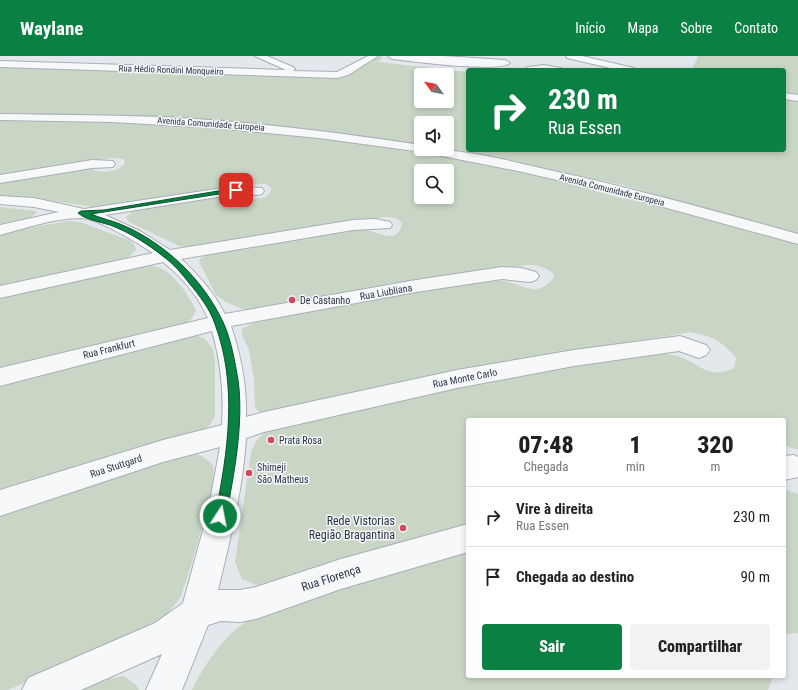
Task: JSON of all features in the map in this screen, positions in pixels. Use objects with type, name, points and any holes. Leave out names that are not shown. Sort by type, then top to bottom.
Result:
[{"type":"street","points":[[259,56],[302,74]]},
{"type":"street","name":"Rua Hédio Rondini Monqueiro","points":[[0,64],[266,73],[343,74],[374,56]]},
{"type":"street","points":[[392,56],[485,60]]},
{"type":"street","points":[[420,56],[446,59]]},
{"type":"street","points":[[570,56],[622,68]]},
{"type":"street","points":[[520,63],[526,68]]},
{"type":"street","points":[[266,73],[276,69],[279,64]]},
{"type":"street","points":[[786,96],[798,98]]},
{"type":"street","name":"Avenida Comunidade Europeia","points":[[0,117],[94,118],[203,123],[324,134],[414,148]]},
{"type":"street","name":"Avenida Comunidade Europeia","points":[[454,155],[494,162],[625,192],[798,239]]},
{"type":"street","points":[[0,179],[92,164],[108,164]]},
{"type":"street","points":[[0,230],[54,217],[104,211],[236,190],[257,191]]},
{"type":"street","points":[[0,200],[32,202],[81,213],[118,226],[143,239],[181,268],[204,295],[219,322],[227,349],[233,381],[234,407],[230,471],[218,531],[195,614],[164,690]]},
{"type":"street","points":[[0,292],[167,256],[353,225],[384,225]]},
{"type":"street","name":"Rua Liubliana","points":[[219,322],[408,288],[502,273],[530,276]]},
{"type":"street","name":"Rua Frankfurt","points":[[0,377],[219,322]]},
{"type":"street","name":"Rua Monte Carlo","points":[[233,432],[264,422],[457,379],[574,358],[680,343],[699,350]]},
{"type":"street","name":"Rua Stuttgard","points":[[0,503],[163,451],[233,432]]},
{"type":"street","name":"Rua Florença","points":[[40,690],[167,635],[195,614],[221,605],[240,606],[256,603],[341,574],[466,539]]},
{"type":"green space","points":[[378,56],[383,57],[378,62],[432,68],[414,68],[414,108],[454,108],[454,70],[466,72],[466,152],[786,152],[786,68],[692,68],[698,56],[798,56],[798,235],[623,185],[454,150],[454,116],[414,116],[414,144],[303,129],[155,117],[0,114],[0,66],[343,77]]},
{"type":"green space","points":[[0,120],[85,121],[211,127],[268,132],[382,147],[414,152],[414,156],[437,156],[480,163],[566,182],[617,197],[660,206],[798,245],[798,450],[786,446],[786,418],[466,418],[466,527],[283,580],[256,585],[242,579],[235,562],[251,452],[256,441],[264,433],[280,426],[354,409],[545,370],[651,353],[677,356],[703,369],[714,372],[726,371],[734,368],[736,358],[726,347],[716,340],[691,332],[578,351],[266,414],[259,412],[255,407],[254,378],[249,350],[242,335],[242,329],[261,319],[484,280],[505,281],[529,289],[539,289],[554,278],[553,273],[541,267],[527,265],[390,287],[267,310],[242,309],[226,302],[216,295],[199,262],[200,259],[208,254],[253,245],[357,229],[363,229],[390,236],[396,235],[400,230],[402,222],[395,218],[386,217],[195,247],[179,246],[129,222],[126,218],[133,210],[232,193],[249,200],[266,197],[272,189],[266,184],[256,184],[109,207],[93,207],[33,198],[0,196],[0,181],[88,168],[108,172],[122,167],[125,163],[123,159],[111,158],[0,177]]},
{"type":"green space","points":[[0,207],[36,211],[36,213],[29,219],[0,228]]},
{"type":"green space","points":[[68,221],[80,222],[131,241],[136,250],[128,258],[0,289],[0,233]]},
{"type":"green space","points":[[141,265],[160,268],[179,283],[196,310],[192,318],[186,324],[0,372],[0,296]]},
{"type":"green space","points":[[195,335],[205,339],[213,349],[215,360],[215,416],[209,426],[195,434],[0,495],[0,382]]},
{"type":"green space","points":[[188,452],[202,456],[213,465],[214,481],[194,556],[181,596],[170,611],[153,628],[8,690],[0,690],[0,511]]},
{"type":"green space","points":[[786,490],[798,494],[798,633],[786,634]]},
{"type":"green space","points":[[466,548],[466,678],[772,678],[768,690],[192,690],[206,664],[225,639],[240,626],[267,612]]},
{"type":"green space","points":[[124,676],[136,685],[139,690],[73,690],[91,682]]},
{"type":"place","name":"De Castanho","points":[[292,300]]},
{"type":"place","name":"Prata Rosa","points":[[271,440]]},
{"type":"place","name":"Shimeji São Matheus","points":[[249,473]]},
{"type":"place","name":"Rede Vistorias Região Bragantina","points":[[403,528]]},
{"type":"route","points":[[220,516],[230,471],[234,407],[233,381],[227,349],[219,322],[204,295],[181,268],[167,256],[143,239],[118,226],[81,213],[104,211],[236,190]]}]
